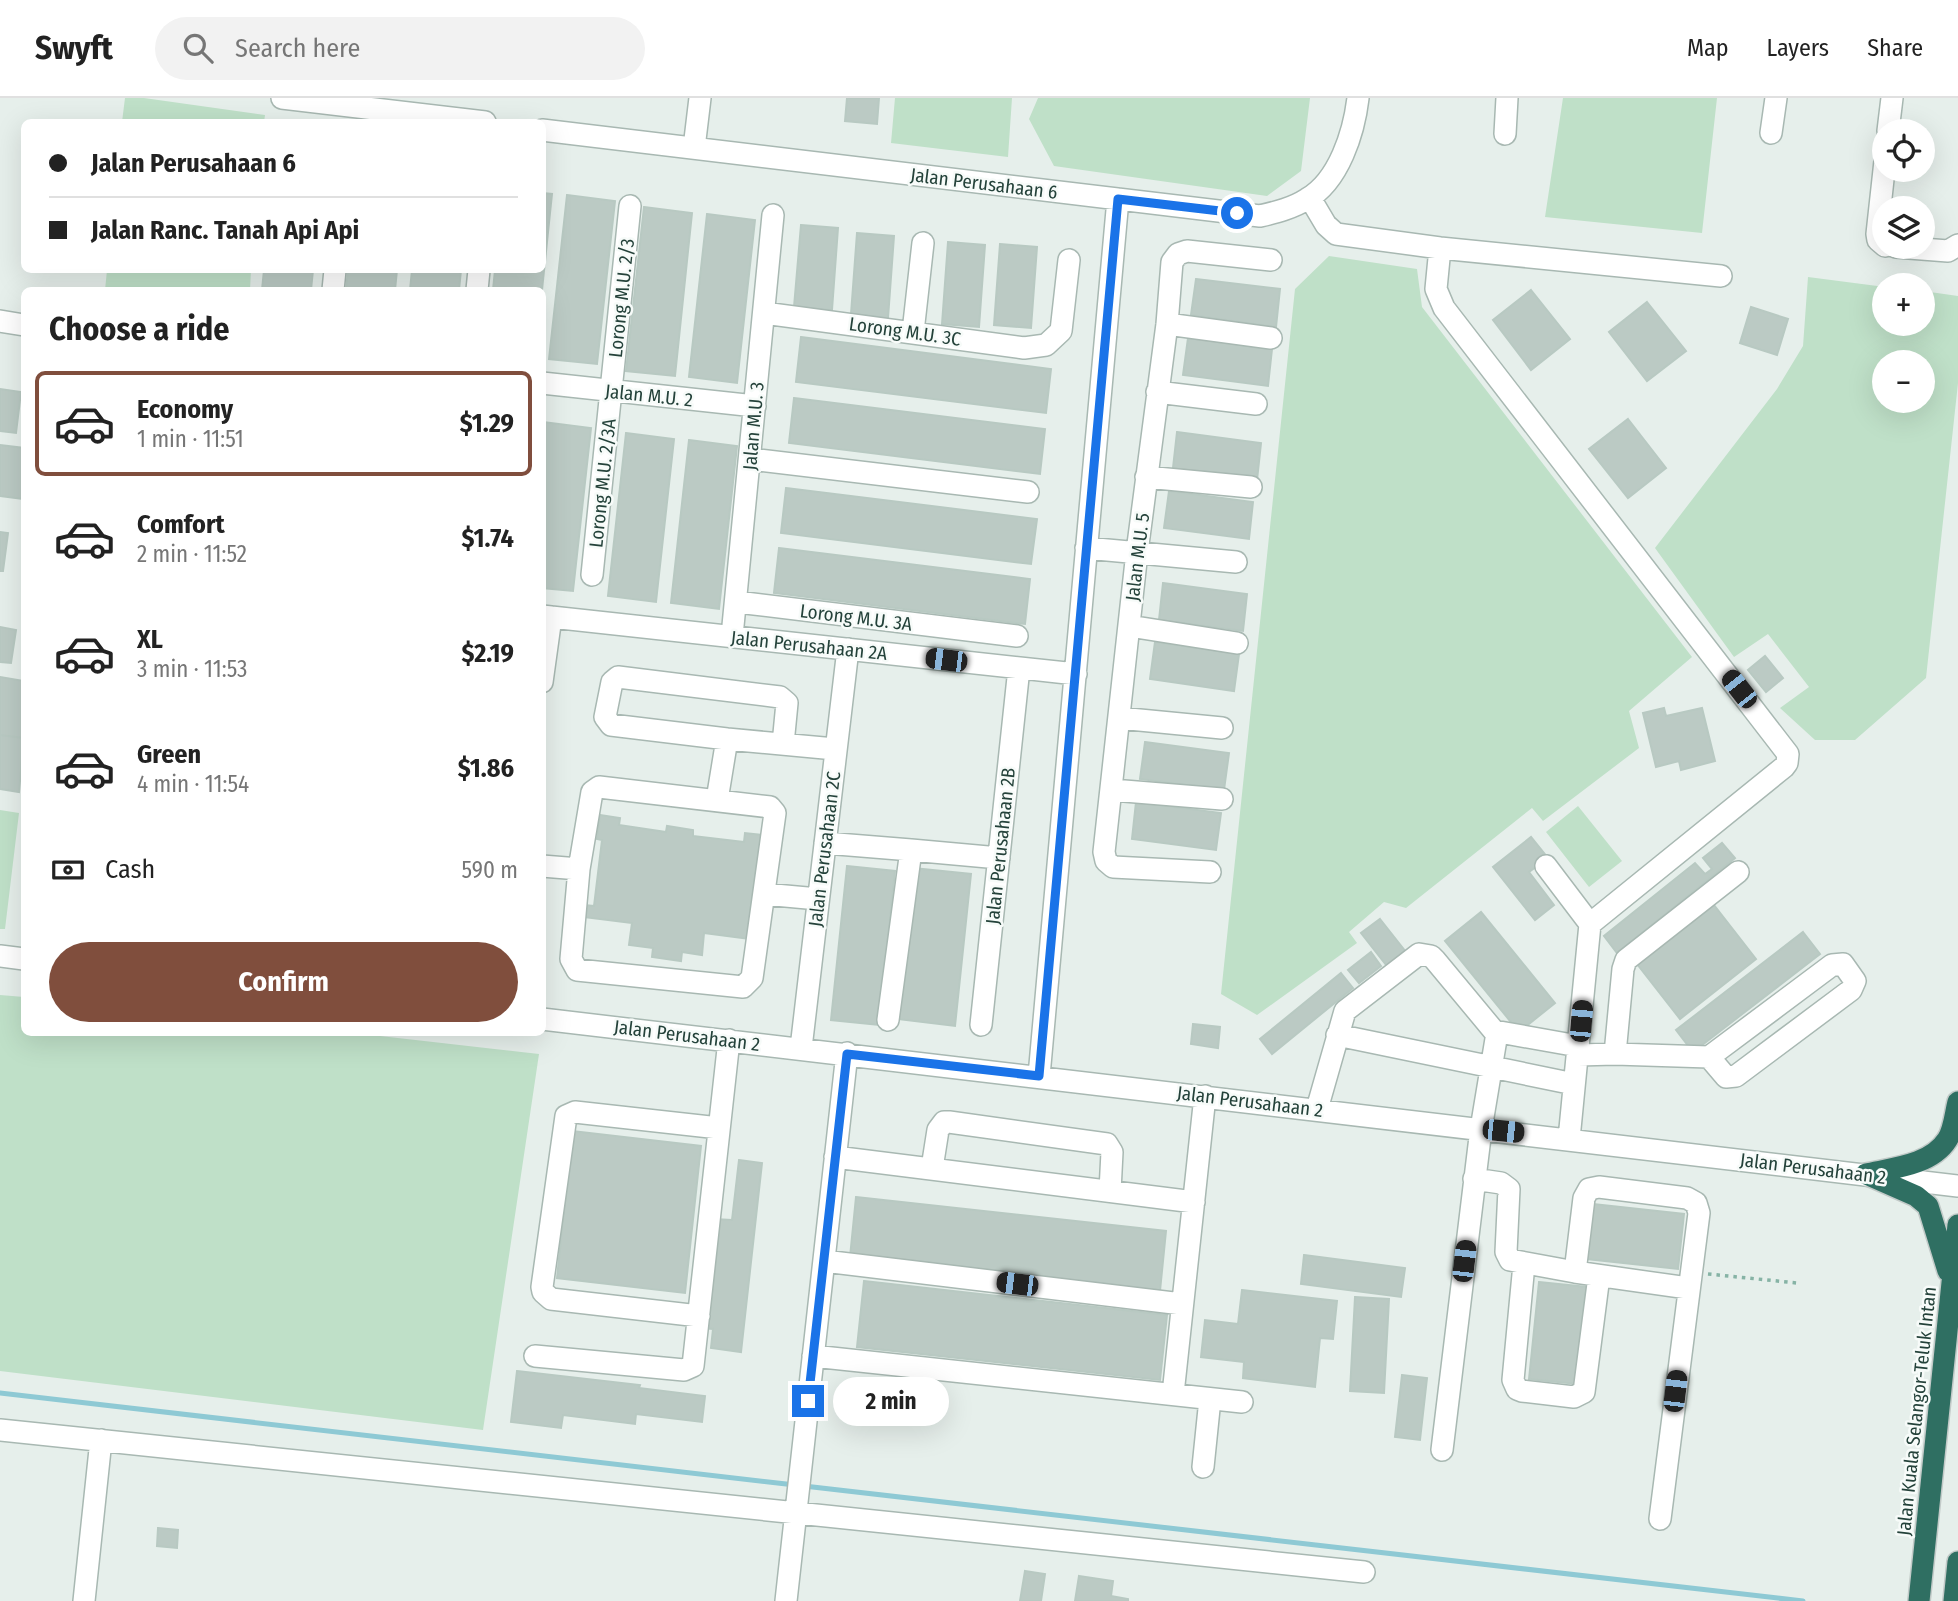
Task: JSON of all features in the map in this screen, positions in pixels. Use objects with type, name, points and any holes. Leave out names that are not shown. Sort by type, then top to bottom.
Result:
[{"type":"highway","points":[[1866,1174],[1912,1163],[1936,1152],[1948,1139],[1958,1102]]},
{"type":"highway","points":[[1866,1174],[1916,1196],[1928,1206],[1952,1284]]},
{"type":"highway","name":"Jalan Kuala Selangor-Teluk Intan","points":[[1919,1601],[1958,1225]]},
{"type":"highway","points":[[1954,1601],[1958,1562]]},
{"type":"street","points":[[282,98],[330,101],[463,119]]},
{"type":"street","points":[[694,148],[700,98]]},
{"type":"street","name":"Jalan Perusahaan 6","points":[[546,130],[1260,216],[1283,210],[1310,198],[1327,180],[1347,149],[1358,98]]},
{"type":"street","points":[[1505,134],[1507,98]]},
{"type":"street","points":[[1771,133],[1776,98]]},
{"type":"street","points":[[1889,119],[1892,98]]},
{"type":"street","points":[[1310,198],[1326,225],[1336,234],[1440,248],[1721,276]]},
{"type":"street","points":[[1039,1076],[1118,199]]},
{"type":"street","name":"Lorong M.U. 2/3","points":[[611,391],[630,206]]},
{"type":"street","name":"Jalan M.U. 3","points":[[732,636],[773,215]]},
{"type":"street","points":[[913,332],[923,243]]},
{"type":"street","points":[[1935,250],[1948,251],[1958,245]]},
{"type":"street","points":[[1440,248],[1437,289],[1444,308],[1788,754],[1784,767],[1590,924]]},
{"type":"street","name":"Jalan M.U. 5","points":[[1210,872],[1113,867],[1104,852],[1137,552],[1167,324],[1172,262],[1178,254],[1186,251],[1271,260]]},
{"type":"street","name":"Lorong M.U. 3C","points":[[764,313],[1024,348],[1045,345],[1061,331],[1069,260]]},
{"type":"street","points":[[0,321],[21,324]]},
{"type":"street","points":[[1167,324],[1271,338]]},
{"type":"street","name":"Jalan M.U. 2","points":[[546,383],[755,406]]},
{"type":"street","name":"Lorong M.U. 2/3A","points":[[592,575],[611,391]]},
{"type":"street","points":[[1157,392],[1256,404]]},
{"type":"street","points":[[750,460],[1028,492]]},
{"type":"street","points":[[1146,477],[1251,487]]},
{"type":"street","points":[[1086,548],[1236,562]]},
{"type":"street","name":"Lorong M.U. 3A","points":[[737,602],[1017,636]]},
{"type":"street","name":"Jalan Perusahaan 2A","points":[[547,616],[1076,674]]},
{"type":"street","points":[[1129,626],[1237,643]]},
{"type":"street","name":"Jalan Perusahaan 2C","points":[[801,1048],[848,649]]},
{"type":"street","name":"Jalan Perusahaan 2B","points":[[981,1025],[1019,668]]},
{"type":"street","points":[[783,744],[787,703],[780,697],[618,677],[612,682],[605,717],[611,725],[727,739],[835,749]]},
{"type":"street","points":[[1119,718],[1222,728]]},
{"type":"street","points":[[717,800],[727,739]]},
{"type":"street","points":[[596,788],[770,807],[775,813],[752,978],[743,987],[577,970],[571,958],[579,869],[592,792],[596,788]]},
{"type":"street","points":[[1112,790],[1222,799]]},
{"type":"street","points":[[825,843],[999,858]]},
{"type":"street","points":[[888,1020],[911,850]]},
{"type":"street","points":[[546,866],[579,869]]},
{"type":"street","points":[[1546,866],[1590,924],[1569,1139]]},
{"type":"street","points":[[1615,1054],[1626,960],[1738,872]]},
{"type":"street","points":[[764,894],[818,899]]},
{"type":"street","points":[[1317,1109],[1345,1011],[1413,957],[1425,954],[1435,960],[1497,1033],[1578,1051],[1615,1054],[1709,1057],[1832,965],[1843,964],[1856,981],[1851,990],[1737,1076],[1726,1077],[1709,1057]]},
{"type":"street","points":[[0,956],[21,959]]},
{"type":"street","name":"Jalan Perusahaan 2","points":[[546,1018],[1958,1186]]},
{"type":"street","points":[[1441,1451],[1474,1179],[1497,1033]]},
{"type":"street","points":[[1337,1035],[1574,1084]]},
{"type":"street","points":[[535,1356],[689,1369],[695,1361],[729,1040]]},
{"type":"street","points":[[786,1601],[847,1054]]},
{"type":"street","points":[[1173,1394],[1205,1096]]},
{"type":"street","points":[[699,1316],[551,1299],[546,1297],[542,1287],[566,1116],[575,1112],[719,1129]]},
{"type":"street","points":[[932,1168],[940,1125],[949,1122],[962,1123],[1107,1144],[1112,1153],[1110,1191]]},
{"type":"street","points":[[835,1157],[1194,1202]]},
{"type":"street","points":[[1474,1179],[1501,1183],[1509,1189],[1507,1256],[1515,1263],[1599,1276],[1689,1280]]},
{"type":"street","points":[[1575,1272],[1584,1198],[1589,1189],[1599,1187],[1692,1199],[1698,1208],[1660,1519]]},
{"type":"street","points":[[824,1261],[1182,1304]]},
{"type":"street","points":[[1524,1264],[1513,1380],[1517,1389],[1522,1391],[1574,1396],[1584,1392],[1599,1276]]},
{"type":"street","points":[[813,1356],[1242,1402]]},
{"type":"street","points":[[1203,1467],[1210,1399]]},
{"type":"street","points":[[0,1430],[797,1506],[1364,1572]]},
{"type":"street","points":[[84,1601],[101,1440]]},
{"type":"path","points":[[1689,1280],[1797,1283]]},
{"type":"green space","points":[[125,98],[144,98],[265,115],[264,119],[122,119]]},
{"type":"green space","points":[[895,98],[1012,98],[1008,157],[891,143]]},
{"type":"green space","points":[[1038,98],[1310,98],[1301,171],[1267,196],[1054,166],[1029,119]]},
{"type":"green space","points":[[1563,98],[1717,98],[1702,233],[1545,217]]},
{"type":"green space","points":[[1329,256],[1417,269],[1422,307],[1692,657],[1629,711],[1639,748],[1543,821],[1532,808],[1406,908],[1384,902],[1349,932],[1357,943],[1257,1015],[1221,994],[1295,289]]},
{"type":"green space","points":[[107,273],[251,273],[250,287],[105,287]]},
{"type":"green space","points":[[1808,277],[1872,285],[1872,336],[1935,336],[1935,293],[1958,296],[1958,383],[1926,678],[1855,740],[1815,740],[1780,708],[1809,687],[1768,634],[1734,657],[1655,548],[1777,389],[1803,346]]},
{"type":"green space","points":[[1578,806],[1622,861],[1589,887],[1546,832]]},
{"type":"green space","points":[[0,810],[19,813],[5,929],[0,929]]},
{"type":"green space","points":[[0,995],[21,997],[21,1036],[380,1036],[539,1054],[483,1430],[0,1371]]},
{"type":"building","points":[[847,98],[879,98],[877,124],[845,121]]},
{"type":"building","points":[[546,193],[552,194],[546,252]]},
{"type":"building","points":[[567,195],[615,201],[597,364],[549,359]]},
{"type":"building","points":[[644,207],[692,213],[675,376],[626,371]]},
{"type":"building","points":[[707,214],[755,220],[737,383],[689,377]]},
{"type":"building","points":[[801,225],[838,228],[832,310],[794,307]]},
{"type":"building","points":[[857,233],[894,236],[888,318],[851,314]]},
{"type":"building","points":[[948,242],[985,245],[979,327],[942,324]]},
{"type":"building","points":[[1000,244],[1037,247],[1031,328],[994,325]]},
{"type":"building","points":[[264,273],[313,273],[311,287],[262,287]]},
{"type":"building","points":[[348,273],[397,273],[395,287],[346,287]]},
{"type":"building","points":[[412,273],[461,273],[459,287],[410,287]]},
{"type":"building","points":[[495,273],[544,273],[542,287],[493,287]]},
{"type":"building","points":[[1196,279],[1280,289],[1276,327],[1191,315]]},
{"type":"building","points":[[1531,290],[1570,339],[1531,370],[1493,320]]},
{"type":"building","points":[[1647,302],[1686,351],[1647,381],[1609,332]]},
{"type":"building","points":[[1751,307],[1788,319],[1777,355],[1740,343]]},
{"type":"building","points":[[801,337],[1051,369],[1046,413],[796,382]]},
{"type":"building","points":[[1188,338],[1272,349],[1268,386],[1183,375]]},
{"type":"building","points":[[0,389],[21,392],[16,433],[0,431]]},
{"type":"building","points":[[794,398],[1045,429],[1040,474],[789,443]]},
{"type":"building","points":[[1628,419],[1666,468],[1628,498],[1589,449]]},
{"type":"building","points":[[546,422],[591,428],[573,591],[546,588]]},
{"type":"building","points":[[1177,432],[1261,443],[1257,480],[1173,468]]},
{"type":"building","points":[[626,433],[674,439],[656,602],[608,596]]},
{"type":"building","points":[[689,440],[737,446],[719,609],[671,603]]},
{"type":"building","points":[[0,445],[21,448],[21,499],[0,496]]},
{"type":"building","points":[[786,488],[1037,519],[1031,564],[781,533]]},
{"type":"building","points":[[1169,491],[1253,502],[1249,539],[1164,528]]},
{"type":"building","points":[[0,532],[8,533],[3,571],[0,571]]},
{"type":"building","points":[[779,548],[1030,579],[1025,624],[774,593]]},
{"type":"building","points":[[1163,583],[1247,594],[1243,631],[1159,620]]},
{"type":"building","points":[[0,627],[16,630],[11,663],[0,662]]},
{"type":"building","points":[[1155,642],[1239,654],[1234,691],[1150,679]]},
{"type":"building","points":[[1765,656],[1783,678],[1766,692],[1748,670]]},
{"type":"building","points":[[0,677],[21,680],[21,738],[0,735]]},
{"type":"building","points":[[1664,708],[1666,716],[1702,708],[1715,761],[1681,770],[1679,761],[1656,767],[1643,713]]},
{"type":"building","points":[[0,735],[21,738],[19,792],[0,789]]},
{"type":"building","points":[[1145,742],[1229,753],[1224,790],[1140,779]]},
{"type":"building","points":[[1136,802],[1221,813],[1216,850],[1132,839]]},
{"type":"building","points":[[600,815],[620,818],[619,825],[666,832],[667,826],[693,830],[693,836],[744,842],[745,833],[762,835],[749,939],[704,933],[702,955],[682,952],[681,961],[652,957],[653,948],[629,945],[632,923],[583,917],[585,905],[594,906],[602,840],[597,839]]},
{"type":"building","points":[[1531,837],[1548,858],[1529,872],[1554,905],[1535,920],[1493,867]]},
{"type":"building","points":[[1722,843],[1735,858],[1617,953],[1604,936],[1695,863],[1705,874],[1712,869],[1703,858]]},
{"type":"building","points":[[847,866],[895,871],[879,1025],[831,1020]]},
{"type":"building","points":[[913,868],[971,874],[955,1026],[897,1019]]},
{"type":"building","points":[[1714,905],[1756,959],[1680,1019],[1637,964]]},
{"type":"building","points":[[1481,912],[1555,1003],[1519,1032],[1445,941]]},
{"type":"building","points":[[1380,919],[1406,952],[1387,966],[1361,933]]},
{"type":"building","points":[[1803,932],[1820,954],[1693,1052],[1676,1030]]},
{"type":"building","points":[[1371,952],[1381,966],[1359,983],[1348,970]]},
{"type":"building","points":[[1341,973],[1353,988],[1272,1054],[1260,1039]]},
{"type":"building","points":[[1193,1024],[1220,1027],[1218,1048],[1191,1044]]},
{"type":"building","points":[[572,1131],[701,1146],[685,1293],[557,1278]]},
{"type":"building","points":[[739,1160],[762,1163],[741,1352],[711,1348],[713,1329],[703,1328],[715,1219],[732,1220]]},
{"type":"building","points":[[856,1197],[1166,1231],[1160,1291],[850,1257]]},
{"type":"building","points":[[1593,1204],[1684,1214],[1678,1269],[1587,1259]]},
{"type":"building","points":[[1304,1255],[1405,1268],[1401,1297],[1301,1284]]},
{"type":"building","points":[[864,1281],[1167,1315],[1160,1380],[857,1347]]},
{"type":"building","points":[[1539,1282],[1587,1287],[1577,1384],[1529,1379]]},
{"type":"building","points":[[1242,1290],[1337,1301],[1333,1339],[1320,1338],[1315,1387],[1243,1378],[1244,1362],[1201,1357],[1205,1320],[1238,1324]]},
{"type":"building","points":[[1355,1297],[1389,1299],[1384,1393],[1350,1391]]},
{"type":"building","points":[[517,1371],[640,1385],[639,1388],[705,1396],[702,1422],[636,1414],[635,1424],[563,1415],[561,1428],[511,1422]]},
{"type":"building","points":[[1402,1375],[1427,1378],[1420,1440],[1395,1437]]},
{"type":"building","points":[[158,1528],[178,1530],[177,1548],[157,1546]]},
{"type":"building","points":[[1025,1571],[1045,1574],[1041,1601],[1020,1601]]},
{"type":"building","points":[[1079,1576],[1113,1581],[1111,1596],[1128,1601],[1075,1601]]},
{"type":"waterway","points":[[0,1393],[795,1485]]},
{"type":"waterway","points":[[804,1486],[1803,1601]]},
{"type":"route","points":[[808,1401],[847,1054],[1039,1076],[1118,199],[1237,213]]}]
